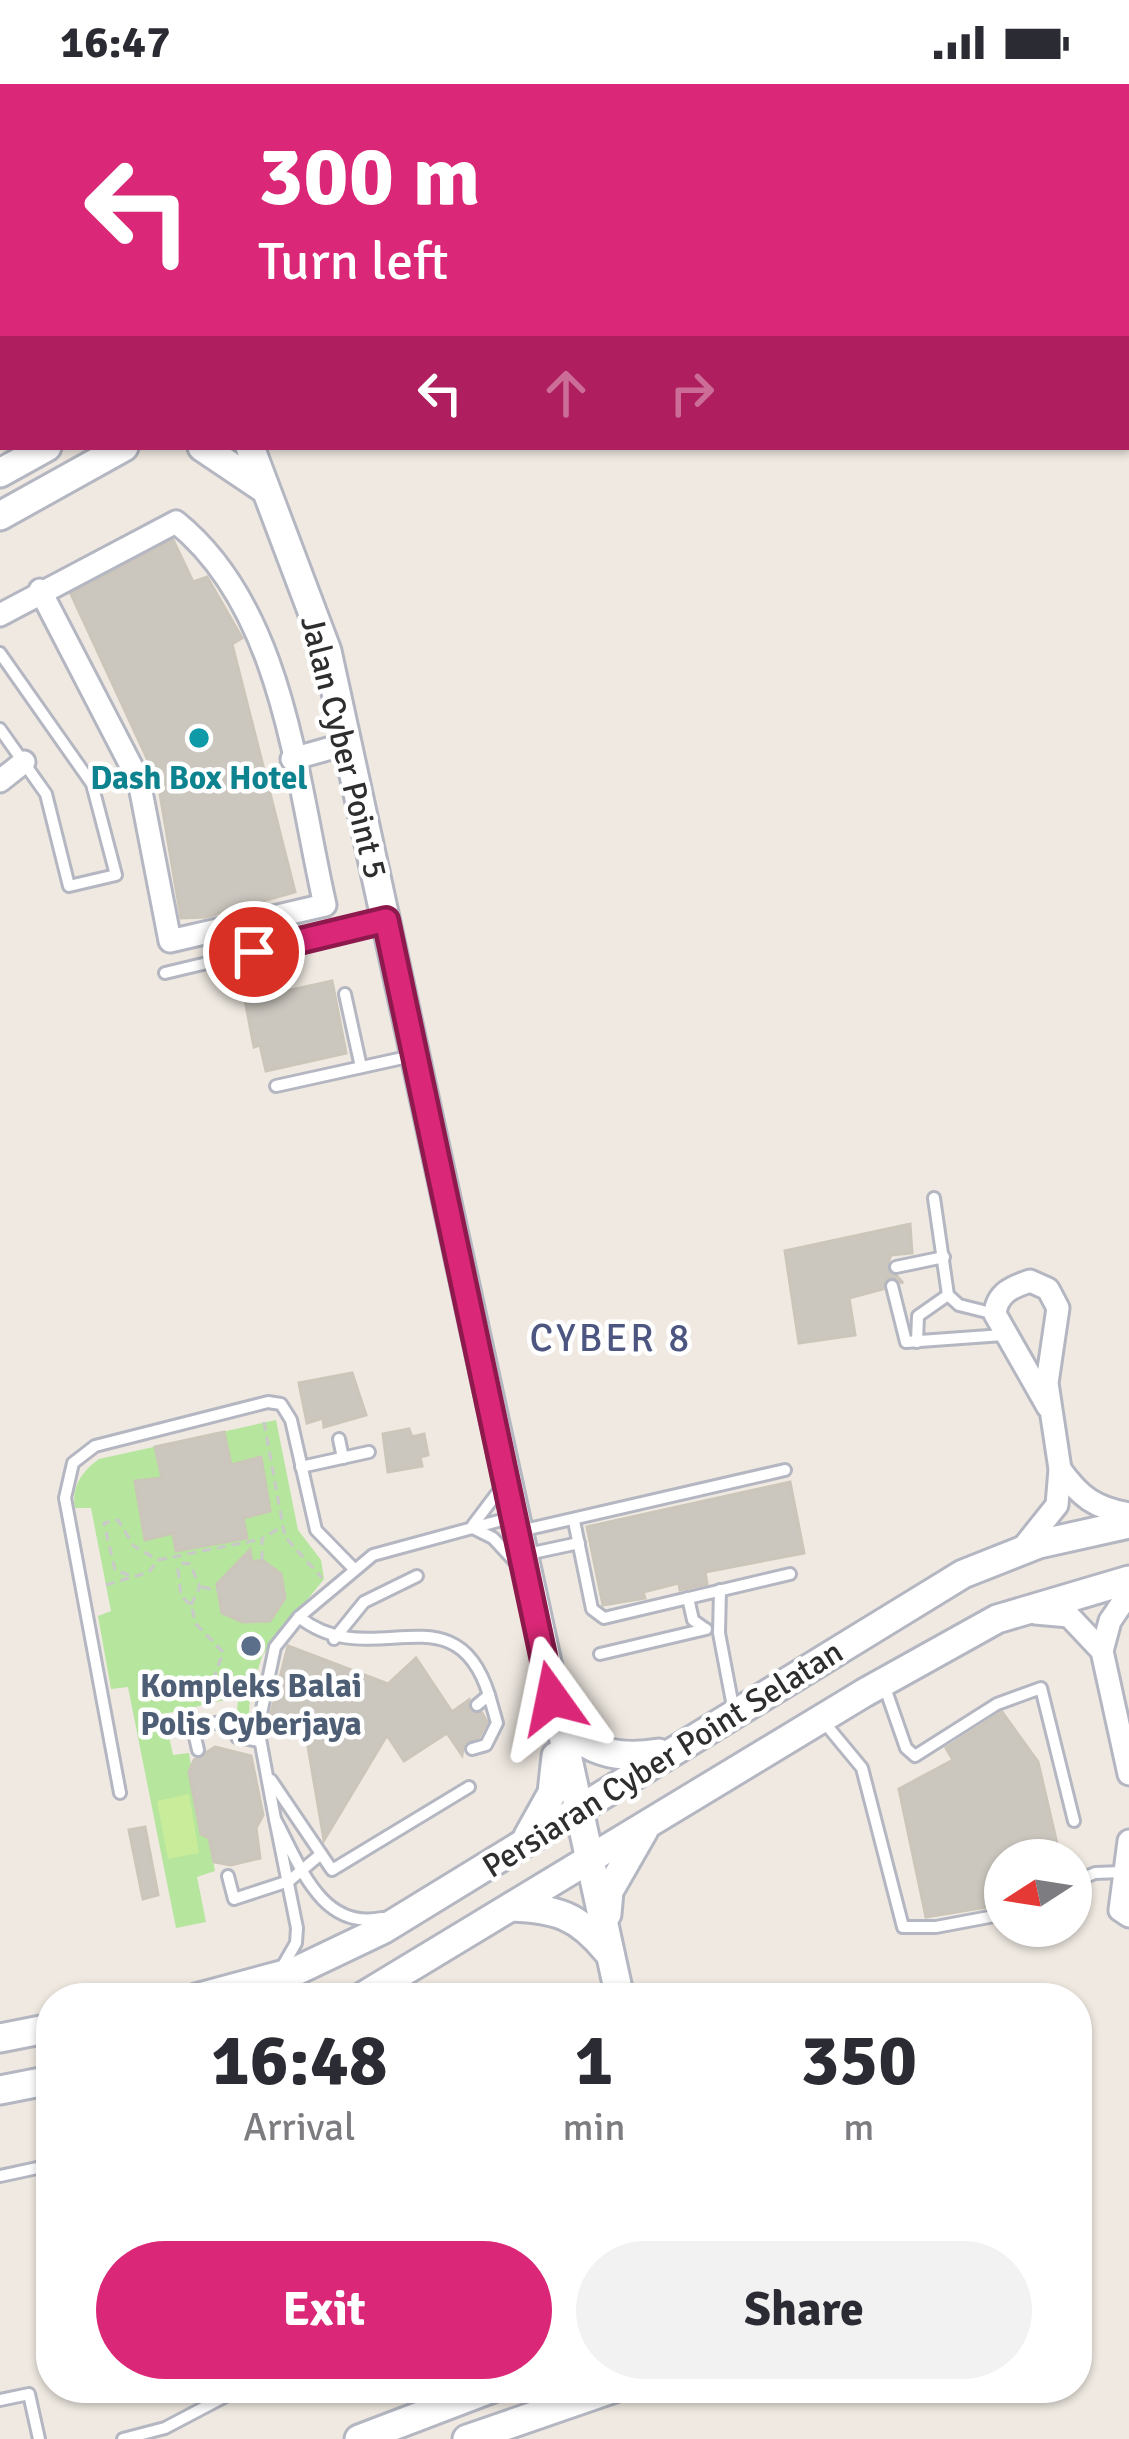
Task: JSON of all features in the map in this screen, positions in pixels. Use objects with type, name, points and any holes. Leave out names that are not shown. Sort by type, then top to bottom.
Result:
[{"type":"main road","points":[[0,473],[42,450]]},
{"type":"main road","points":[[0,516],[122,450]]},
{"type":"main road","points":[[210,450],[257,467]]},
{"type":"main road","name":"Jalan Cyber Point 5","points":[[257,467],[327,651],[349,742],[617,1983]]},
{"type":"main road","name":"Persiaran Cyber Point Selatan","points":[[252,1983],[275,1977],[412,1911],[963,1574],[1021,1550],[1129,1524]]},
{"type":"main road","name":"Persiaran Cyber Point Selatan","points":[[385,1983],[883,1682],[1014,1612],[1129,1580]]},
{"type":"main road","points":[[552,1698],[565,1723],[593,1749],[633,1758],[666,1752]]},
{"type":"main road","points":[[521,1844],[552,1793],[552,1698]]},
{"type":"main road","points":[[610,1954],[609,1891],[645,1828]]},
{"type":"main road","points":[[512,1907],[562,1911],[580,1921],[610,1954]]},
{"type":"main road","points":[[0,2038],[36,2031]]},
{"type":"main road","points":[[0,2090],[36,2083]]},
{"type":"main road","points":[[359,2439],[454,2403]]},
{"type":"main road","points":[[467,2439],[572,2403]]},
{"type":"street","points":[[0,615],[40,590],[176,522],[203,544],[243,604],[267,662],[325,905],[170,941],[139,781],[40,590]]},
{"type":"street","points":[[292,759],[349,742]]},
{"type":"street","points":[[0,781],[24,762]]},
{"type":"street","points":[[1021,1550],[1057,1505],[1060,1469],[1048,1407],[1035,1375],[999,1324],[996,1303],[1010,1287],[1030,1281],[1048,1289],[1060,1319],[1048,1407]]},
{"type":"street","points":[[1060,1469],[1078,1493],[1099,1509],[1129,1514]]},
{"type":"street","points":[[1102,1651],[1110,1621],[1129,1593]]},
{"type":"street","points":[[1014,1612],[1069,1616],[1102,1651],[1129,1774]]},
{"type":"street","points":[[1129,1841],[1120,1910],[1129,1916]]},
{"type":"lane","points":[[0,652],[92,784],[116,875],[69,886],[46,794],[0,729]]},
{"type":"lane","points":[[165,973],[386,920]]},
{"type":"lane","points":[[345,994],[361,1067]]},
{"type":"lane","points":[[276,1086],[415,1055]]},
{"type":"lane","points":[[934,1198],[948,1294],[959,1305],[999,1324]]},
{"type":"lane","points":[[896,1267],[944,1257]]},
{"type":"lane","points":[[892,1286],[906,1342],[999,1324]]},
{"type":"lane","points":[[917,1342],[919,1316],[948,1294]]},
{"type":"lane","points":[[120,1793],[65,1498],[73,1463],[95,1446],[268,1402],[288,1410],[316,1530],[355,1570]]},
{"type":"lane","points":[[339,1439],[343,1458]]},
{"type":"lane","points":[[301,1467],[369,1452]]},
{"type":"lane","points":[[470,1527],[520,1545],[574,1521],[784,1470]]},
{"type":"lane","points":[[275,1977],[296,1943],[289,1881],[259,1741],[274,1647],[298,1617],[355,1570],[396,1546],[470,1527],[497,1498],[504,1472]]},
{"type":"lane","points":[[574,1521],[597,1614],[604,1618],[790,1574]]},
{"type":"lane","points":[[470,1527],[504,1547],[579,1543]]},
{"type":"lane","points":[[334,1639],[364,1602],[417,1576]]},
{"type":"lane","points":[[720,1591],[712,1631],[734,1712]]},
{"type":"lane","points":[[688,1598],[693,1620],[712,1631]]},
{"type":"lane","points":[[298,1617],[334,1639],[447,1640],[475,1663],[489,1695],[495,1736],[487,1745],[472,1749]]},
{"type":"lane","points":[[600,1654],[712,1631]]},
{"type":"lane","points":[[883,1682],[906,1748],[914,1756],[997,1704],[1041,1688],[1074,1821]]},
{"type":"lane","points":[[477,1705],[489,1695]]},
{"type":"lane","points":[[821,1719],[862,1768],[903,1927],[936,1927],[984,1918]]},
{"type":"lane","points":[[198,1750],[193,1728],[233,1720],[237,1737],[259,1741]]},
{"type":"lane","points":[[265,1772],[332,1870],[469,1787]]},
{"type":"lane","points":[[275,1819],[320,1898],[343,1916],[371,1920],[412,1911]]},
{"type":"lane","points":[[228,1876],[234,1899],[289,1881],[321,1854]]},
{"type":"lane","points":[[1092,1874],[1122,1871]]},
{"type":"lane","points":[[0,2176],[36,2168]]},
{"type":"lane","points":[[0,2400],[29,2394],[39,2439]]},
{"type":"lane","points":[[123,2439],[165,2428],[212,2403]]},
{"type":"path","points":[[264,1422],[290,1549],[324,1579]]},
{"type":"path","points":[[131,1575],[115,1570],[104,1523],[118,1520],[134,1546],[158,1560],[183,1560],[262,1539],[282,1526]]},
{"type":"path","points":[[262,1539],[262,1560]]},
{"type":"path","points":[[106,1585],[149,1572],[158,1560]]},
{"type":"path","points":[[183,1560],[190,1564],[200,1587]]},
{"type":"path","points":[[183,1560],[181,1596],[191,1605],[196,1624],[223,1652],[205,1704]]},
{"type":"path","points":[[200,1587],[219,1591]]},
{"type":"path","points":[[191,1605],[200,1587]]},
{"type":"green space","points":[[276,1420],[298,1530],[321,1560],[324,1579],[262,1656],[250,1696],[248,1732],[237,1714],[238,1697],[164,1714],[173,1755],[189,1753],[201,1833],[209,1838],[215,1871],[197,1877],[206,1922],[176,1928],[128,1687],[111,1689],[98,1616],[111,1611],[91,1508],[75,1508],[76,1486],[99,1459]]},
{"type":"green space","points":[[189,1794],[199,1853],[168,1859],[157,1801]]},
{"type":"building","name":"Dash Box Hotel","points":[[173,540],[193,582],[207,577],[242,638],[232,644],[295,892],[206,917],[181,918],[158,782],[71,594]]},
{"type":"building","points":[[332,981],[346,1053],[266,1071],[260,1045],[254,1047],[245,1000]]},
{"type":"building","points":[[910,1224],[912,1253],[891,1255],[887,1265],[903,1283],[889,1277],[883,1289],[849,1298],[855,1335],[799,1343],[785,1251]]},
{"type":"building","points":[[352,1373],[366,1415],[324,1427],[323,1418],[307,1423],[299,1383]]},
{"type":"building","points":[[409,1429],[412,1437],[424,1434],[428,1455],[420,1457],[422,1466],[388,1472],[383,1434]]},
{"type":"building","points":[[224,1432],[231,1465],[261,1457],[270,1511],[243,1518],[247,1538],[176,1551],[173,1533],[145,1540],[135,1481],[162,1478],[155,1447]]},
{"type":"building","points":[[790,1482],[804,1553],[705,1572],[707,1584],[680,1590],[679,1583],[643,1592],[645,1598],[603,1605],[587,1527]]},
{"type":"building","points":[[250,1550],[252,1562],[262,1560],[281,1574],[285,1598],[270,1621],[243,1622],[222,1613],[217,1584]]},
{"type":"building","points":[[288,1646],[388,1684],[416,1658],[452,1712],[469,1700],[469,1710],[482,1713],[487,1722],[479,1737],[464,1743],[462,1755],[447,1733],[404,1761],[387,1735],[324,1840],[304,1723],[269,1721]]},
{"type":"building","points":[[1002,1712],[1038,1762],[1056,1839],[984,1839],[984,1907],[926,1917],[899,1789],[953,1760],[946,1748]]},
{"type":"building","points":[[215,1747],[251,1756],[263,1815],[256,1828],[260,1858],[231,1865],[214,1862],[209,1838],[201,1834],[189,1772],[194,1760]]},
{"type":"building","points":[[145,1827],[158,1895],[143,1899],[129,1830]]},
{"type":"place","name":"Dash Box Hotel","points":[[199,738]]},
{"type":"place","name":"Kompleks Balai Polis Cyberjaya","points":[[251,1646]]},
{"type":"district","name":"CYBER 8","points":[[611,1337]]},
{"type":"route","points":[[254,952],[386,920],[552,1698]]}]
